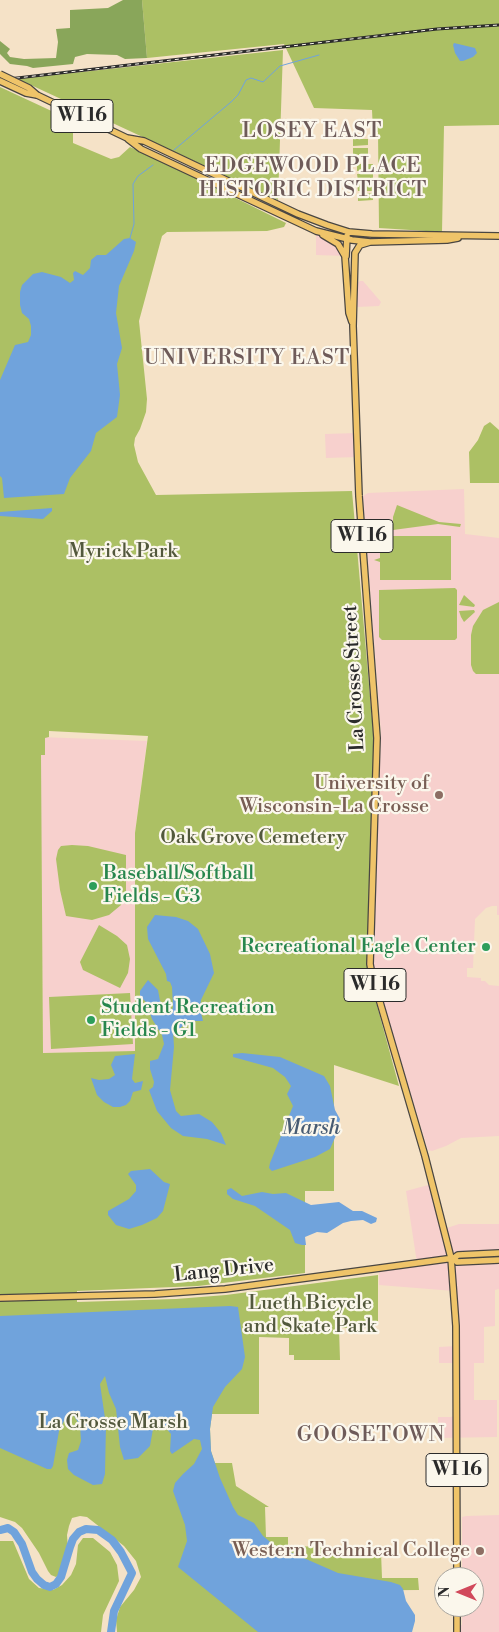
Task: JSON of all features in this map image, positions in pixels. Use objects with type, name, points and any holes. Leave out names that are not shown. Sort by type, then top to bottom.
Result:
[{"type":"main road","name":"WI 16","points":[[0,74],[29,88],[37,95]]},
{"type":"main road","name":"WI 16","points":[[0,81],[26,93],[37,95],[127,138],[144,142],[298,214],[349,232]]},
{"type":"main road","name":"WI 16","points":[[127,138],[141,149],[316,231],[349,239]]},
{"type":"main road","points":[[316,231],[341,247],[346,260]]},
{"type":"main road","points":[[353,326],[349,313],[346,260],[349,232],[386,235],[447,234],[499,236]]},
{"type":"main road","points":[[349,239],[370,242],[447,240],[463,236]]},
{"type":"main road","name":"La Crosse Street","points":[[349,239],[354,263],[353,326],[359,496],[377,738],[370,964],[452,1258]]},
{"type":"main road","points":[[354,263],[358,247],[370,242]]},
{"type":"main road","points":[[499,1253],[458,1255],[452,1258],[457,1262],[499,1260]]},
{"type":"main road","name":"WI 16","points":[[452,1258],[456,1363],[457,1567]]},
{"type":"main road","name":"Lang Drive","points":[[0,1298],[147,1294],[225,1289],[452,1258]]},
{"type":"main road","points":[[457,1617],[458,1632]]},
{"type":"shaded area","points":[[316,231],[333,241],[345,256],[316,255]]},
{"type":"shaded area","points":[[363,281],[381,302],[379,306],[357,307],[357,283]]},
{"type":"shaded area","points":[[357,433],[358,457],[326,458],[325,434]]},
{"type":"shaded area","name":"University of Wisconsin-La Crosse","points":[[464,489],[465,534],[499,538],[499,915],[497,915],[497,906],[492,906],[486,908],[475,919],[473,968],[467,968],[467,977],[481,978],[481,981],[485,981],[489,985],[499,986],[499,1136],[461,1138],[432,1151],[428,1150],[427,1147],[373,969],[381,733],[363,496],[368,493]]},
{"type":"shaded area","points":[[40,737],[147,741],[135,833],[135,1051],[43,1053]]},
{"type":"shaded area","points":[[432,1184],[444,1229],[459,1224],[499,1224],[499,1289],[495,1290],[495,1326],[484,1327],[484,1363],[474,1363],[474,1400],[497,1400],[497,1437],[438,1438],[438,1417],[457,1415],[456,1363],[439,1363],[439,1347],[456,1346],[454,1291],[379,1285],[379,1269],[417,1263],[406,1191]]},
{"type":"shaded area","name":"Western Technical College","points":[[499,1515],[499,1632],[457,1632],[457,1625],[462,1625],[462,1617],[484,1617],[484,1567],[462,1567],[462,1517]]},
{"type":"green space","points":[[123,0],[142,0],[147,58],[125,59],[117,55],[87,54],[75,57],[73,64],[33,68],[10,64],[0,54],[0,41],[10,49],[7,53],[10,57],[24,59],[56,58],[58,42],[56,29],[70,28],[70,10],[108,8]]},
{"type":"green space","points":[[142,0],[499,0],[499,125],[444,126],[442,232],[379,228],[378,132],[373,132],[372,110],[314,108],[284,44],[147,58]]},
{"type":"green space","points":[[283,50],[278,200],[18,79]]},
{"type":"green space","points":[[0,87],[73,121],[73,143],[111,159],[119,157],[130,147],[286,223],[284,227],[267,231],[167,232],[162,236],[139,321],[147,399],[146,412],[134,445],[138,462],[156,495],[352,491],[374,742],[367,969],[399,1086],[334,1065],[334,1191],[305,1191],[305,1273],[198,1286],[77,1291],[77,1302],[176,1299],[226,1295],[378,1275],[378,1324],[370,1323],[370,1328],[339,1328],[340,1360],[294,1360],[294,1355],[289,1355],[289,1338],[259,1337],[259,1414],[212,1414],[210,1429],[211,1451],[215,1463],[232,1463],[236,1486],[269,1507],[265,1507],[266,1537],[288,1537],[288,1546],[333,1547],[333,1549],[381,1552],[382,1578],[418,1578],[419,1590],[291,1591],[292,1632],[117,1632],[116,1620],[120,1607],[134,1590],[141,1577],[136,1561],[124,1546],[87,1517],[72,1518],[67,1535],[68,1549],[59,1575],[56,1577],[48,1571],[39,1553],[22,1528],[15,1522],[0,1517]],"holes":[[[49,731],[148,736],[135,833],[135,1051],[43,1053],[41,755],[45,755],[45,738],[49,737]]]},
{"type":"green space","points":[[353,139],[368,139],[368,145],[353,146]]},
{"type":"green space","points":[[353,148],[368,148],[368,155],[353,155]]},
{"type":"green space","points":[[357,164],[373,164],[373,171],[357,171]]},
{"type":"green space","points":[[373,173],[373,181],[358,181],[357,174]]},
{"type":"green space","points":[[357,184],[373,184],[373,191],[358,191]]},
{"type":"green space","points":[[373,193],[373,200],[358,201],[358,194]]},
{"type":"green space","points":[[490,422],[499,430],[499,483],[470,483],[469,452],[478,440],[484,426]]},
{"type":"green space","points":[[397,505],[439,522],[461,524],[460,527],[438,524],[393,530],[393,517]]},
{"type":"green space","points":[[380,536],[451,536],[451,580],[380,580],[380,562],[374,560],[380,558]]},
{"type":"green space","points":[[455,588],[457,590],[457,638],[455,640],[382,640],[379,637],[379,590]]},
{"type":"green space","points":[[464,595],[475,605],[474,607],[459,605]]},
{"type":"green space","points":[[499,602],[499,674],[476,674],[471,665],[471,635],[473,626],[483,610]]},
{"type":"green space","points":[[474,610],[475,612],[464,622],[459,611]]},
{"type":"green space","name":"Baseball/Softball Fields - G3","points":[[61,846],[88,846],[126,855],[126,893],[121,905],[109,915],[92,920],[66,916],[56,859]]},
{"type":"green space","name":"Baseball/Softball Fields - G3","points":[[99,925],[117,936],[127,945],[130,959],[128,973],[120,988],[83,970],[80,962]]},
{"type":"green space","name":"Student Recreation Fields - G1","points":[[130,993],[133,1044],[51,1049],[49,997]]},
{"type":"green space","points":[[83,1538],[93,1538],[110,1552],[117,1565],[119,1581],[103,1615],[101,1632],[0,1632],[0,1541],[13,1541],[29,1579],[39,1588],[53,1590],[62,1585],[71,1575],[76,1564],[78,1545]]},
{"type":"water","points":[[454,43],[475,48],[477,53],[473,57],[460,61],[455,53]]},
{"type":"water","points":[[130,238],[136,242],[119,286],[116,313],[122,348],[117,364],[120,395],[117,417],[96,433],[91,451],[70,478],[64,494],[4,498],[2,478],[0,476],[0,380],[15,345],[28,342],[31,335],[29,319],[22,313],[20,305],[22,285],[33,274],[42,272],[61,277],[70,283],[74,280],[73,273],[75,271],[83,275],[90,268],[91,260],[97,255],[106,255],[124,239]]},
{"type":"water","points":[[52,508],[52,511],[43,519],[0,516],[0,512]]},
{"type":"water","points":[[155,915],[176,917],[188,921],[198,929],[210,954],[214,973],[201,1000],[200,1008],[203,1021],[187,1021],[178,1030],[173,1030],[174,1047],[170,1090],[176,1111],[181,1116],[199,1114],[212,1122],[221,1133],[226,1145],[207,1139],[183,1136],[171,1128],[157,1111],[149,1090],[153,1087],[154,1082],[150,1061],[158,1059],[164,1044],[162,1035],[152,1019],[146,1002],[140,996],[140,991],[148,980],[158,990],[160,1001],[166,1008],[171,1012],[173,1007],[172,987],[170,982],[167,981],[166,974],[148,939],[147,927]]},
{"type":"water","name":"Marsh","points":[[242,1053],[280,1057],[324,1076],[330,1086],[335,1110],[340,1119],[337,1133],[330,1149],[315,1157],[272,1171],[269,1168],[293,1106],[287,1094],[291,1086],[285,1077],[273,1068],[233,1057],[233,1054]]},
{"type":"water","points":[[135,1054],[132,1079],[135,1083],[143,1081],[141,1090],[133,1092],[130,1101],[126,1105],[113,1107],[97,1095],[91,1078],[99,1080],[109,1079],[115,1075],[111,1065],[115,1056]]},
{"type":"water","points":[[150,1169],[164,1182],[170,1184],[163,1211],[157,1218],[129,1229],[116,1225],[108,1215],[108,1211],[129,1199],[136,1191],[136,1185],[128,1174],[131,1171]]},
{"type":"water","points":[[231,1188],[242,1196],[262,1192],[273,1194],[286,1193],[311,1205],[339,1202],[353,1211],[362,1211],[377,1218],[376,1222],[371,1224],[363,1220],[351,1221],[343,1223],[327,1233],[317,1232],[305,1237],[306,1245],[302,1245],[295,1243],[290,1230],[255,1206],[233,1199],[227,1194],[227,1190]]},
{"type":"water","points":[[238,1307],[245,1357],[242,1369],[225,1387],[213,1407],[210,1429],[211,1451],[233,1507],[238,1515],[254,1523],[263,1536],[274,1545],[338,1573],[400,1585],[406,1601],[415,1615],[412,1632],[258,1632],[178,1567],[187,1541],[185,1525],[173,1491],[175,1483],[194,1464],[202,1449],[200,1440],[194,1439],[172,1454],[170,1451],[171,1434],[164,1426],[153,1429],[150,1446],[138,1458],[124,1460],[120,1447],[116,1409],[109,1393],[105,1376],[100,1384],[106,1425],[105,1474],[102,1484],[93,1485],[74,1475],[68,1469],[67,1460],[69,1453],[78,1450],[81,1441],[80,1426],[73,1414],[68,1413],[59,1431],[51,1469],[47,1469],[0,1448],[0,1316]]},
{"type":"waterway","points":[[174,150],[231,102],[238,95],[246,80],[251,78],[263,82],[280,66],[319,55]]},
{"type":"waterway","points":[[130,238],[134,224],[133,184],[138,176],[153,165]]},
{"type":"waterway","points":[[0,1530],[8,1528],[14,1532],[22,1544],[32,1572],[44,1585],[50,1587],[56,1584],[61,1577],[73,1539],[79,1532],[86,1529],[98,1530],[112,1540],[132,1573],[114,1611],[111,1632]]},
{"type":"railway","points":[[0,80],[437,29],[499,25]]},
{"type":"place","name":"University of Wisconsin-La Crosse","points":[[439,795]]},
{"type":"place","name":"Baseball/Softball Fields - G3","points":[[93,886]]},
{"type":"place","name":"Recreational Eagle Center","points":[[486,947]]},
{"type":"place","name":"Student Recreation Fields - G1","points":[[91,1020]]},
{"type":"place","name":"Western Technical College","points":[[480,1551]]},
{"type":"district","name":"LOSEY EAST","points":[[312,132]]},
{"type":"district","name":"EDGEWOOD PLACE HISTORIC DISTRICT","points":[[313,179]]},
{"type":"district","name":"UNIVERSITY EAST","points":[[247,359]]},
{"type":"district","name":"GOOSETOWN","points":[[371,1436]]},
{"type":"park label","name":"Myrick Park","points":[[123,552]]},
{"type":"park label","name":"Oak Grove Cemetery","points":[[253,838]]},
{"type":"park label","name":"Lueth Bicycle and Skate Park","points":[[310,1316]]},
{"type":"park label","name":"La Crosse Marsh","points":[[113,1423]]}]
